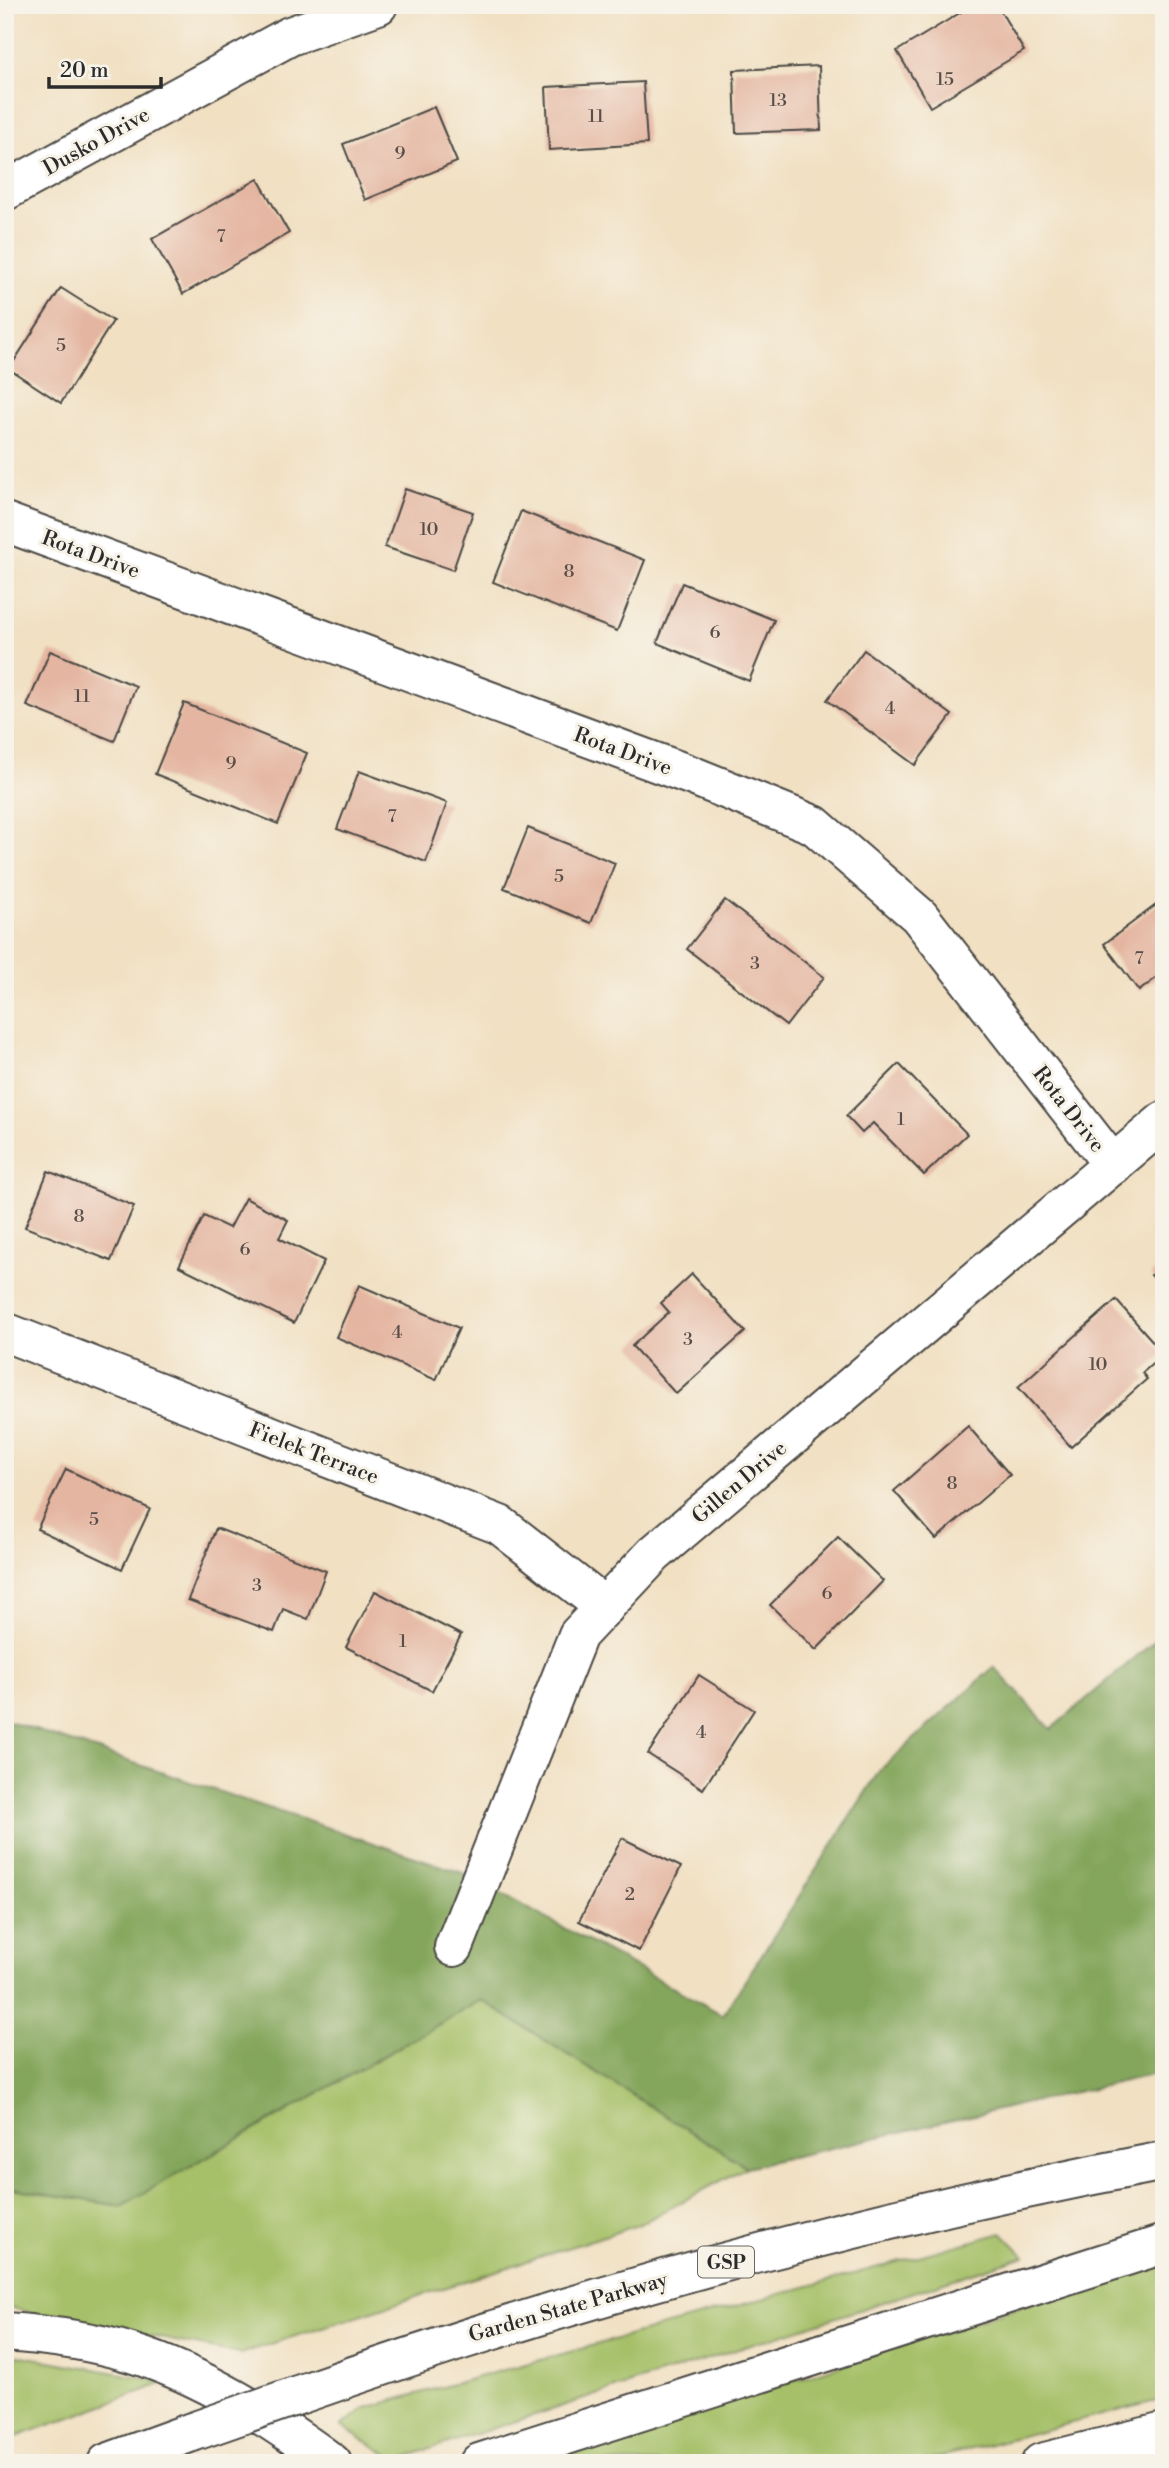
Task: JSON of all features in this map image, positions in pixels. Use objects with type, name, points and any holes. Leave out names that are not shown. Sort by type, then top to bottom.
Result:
[{"type":"main road","name":"Dusko Drive","points":[[5,191],[290,36],[378,5]]},
{"type":"main road","name":"Rota Drive","points":[[5,522],[680,772],[814,825],[919,916],[1113,1165]]},
{"type":"main road","name":"Gillen Drive","points":[[454,1947],[578,1635],[654,1554],[1164,1121]]},
{"type":"main road","name":"Fielek Terrace","points":[[5,1332],[500,1525],[604,1607]]},
{"type":"main road","name":"Garden State Parkway","points":[[107,2463],[423,2351],[684,2273],[951,2205],[1164,2161]]},
{"type":"main road","points":[[480,2463],[1164,2244]]},
{"type":"main road","points":[[5,2332],[53,2336],[90,2343],[131,2353],[167,2366],[239,2403],[332,2463]]},
{"type":"main road","points":[[1041,2463],[1164,2432]]},
{"type":"green space","points":[[1164,1633],[1164,2072],[747,2167],[481,2000],[121,2206],[5,2187],[5,1720],[463,1873],[723,2015],[880,1770],[994,1667],[1051,1729]]},
{"type":"green space","points":[[481,2000],[747,2167],[638,2225],[240,2354],[5,2307],[5,2187],[121,2206]]},
{"type":"green space","points":[[1002,2233],[1025,2256],[396,2460],[341,2426],[366,2408]]},
{"type":"green space","points":[[1164,2259],[1164,2399],[917,2463],[543,2463]]},
{"type":"green space","points":[[5,2353],[167,2382],[5,2441]]},
{"type":"building","points":[[973,5],[997,5],[1024,51],[930,107],[897,51]]},
{"type":"building","points":[[819,66],[821,130],[736,133],[734,70]]},
{"type":"building","points":[[643,82],[647,144],[549,150],[546,87]]},
{"type":"building","points":[[434,107],[457,162],[365,200],[343,144]]},
{"type":"building","points":[[258,179],[289,233],[183,294],[152,239]]},
{"type":"building","points":[[61,288],[113,321],[61,403],[9,369]]},
{"type":"building","points":[[405,489],[473,512],[453,570],[385,547]]},
{"type":"building","points":[[521,511],[645,560],[617,631],[493,582]]},
{"type":"building","points":[[682,583],[774,620],[749,681],[657,643]]},
{"type":"building","points":[[864,650],[952,715],[915,765],[827,700]]},
{"type":"building","points":[[50,651],[136,686],[114,741],[27,706]]},
{"type":"building","points":[[184,703],[307,753],[278,824],[155,774]]},
{"type":"building","points":[[359,771],[447,803],[426,862],[337,829]]},
{"type":"building","points":[[528,828],[615,863],[591,923],[504,888]]},
{"type":"building","points":[[1164,899],[1164,972],[1139,991],[1104,944]]},
{"type":"building","points":[[725,900],[824,977],[786,1026],[687,949]]},
{"type":"building","points":[[899,1064],[967,1134],[924,1175],[873,1123],[862,1133],[846,1116]]},
{"type":"building","points":[[48,1171],[134,1206],[111,1261],[25,1227]]},
{"type":"building","points":[[245,1198],[288,1220],[279,1238],[324,1261],[294,1323],[179,1266],[204,1216],[229,1228]]},
{"type":"building","points":[[1164,1263],[1164,1289],[1151,1275]]},
{"type":"building","points":[[692,1274],[745,1332],[676,1394],[632,1346],[669,1312],[661,1303]]},
{"type":"building","points":[[359,1285],[459,1328],[436,1380],[336,1337]]},
{"type":"building","points":[[1116,1300],[1164,1354],[1142,1373],[1147,1379],[1071,1447],[1018,1387]]},
{"type":"building","points":[[968,1426],[1010,1475],[936,1539],[894,1491]]},
{"type":"building","points":[[66,1469],[150,1509],[122,1569],[37,1529]]},
{"type":"building","points":[[216,1528],[326,1571],[308,1619],[283,1609],[274,1632],[188,1600]]},
{"type":"building","points":[[838,1537],[883,1581],[816,1650],[770,1605]]},
{"type":"building","points":[[375,1591],[461,1635],[432,1691],[346,1647]]},
{"type":"building","points":[[699,1675],[754,1710],[703,1789],[648,1754]]},
{"type":"building","points":[[622,1838],[681,1867],[639,1951],[579,1921]]}]
